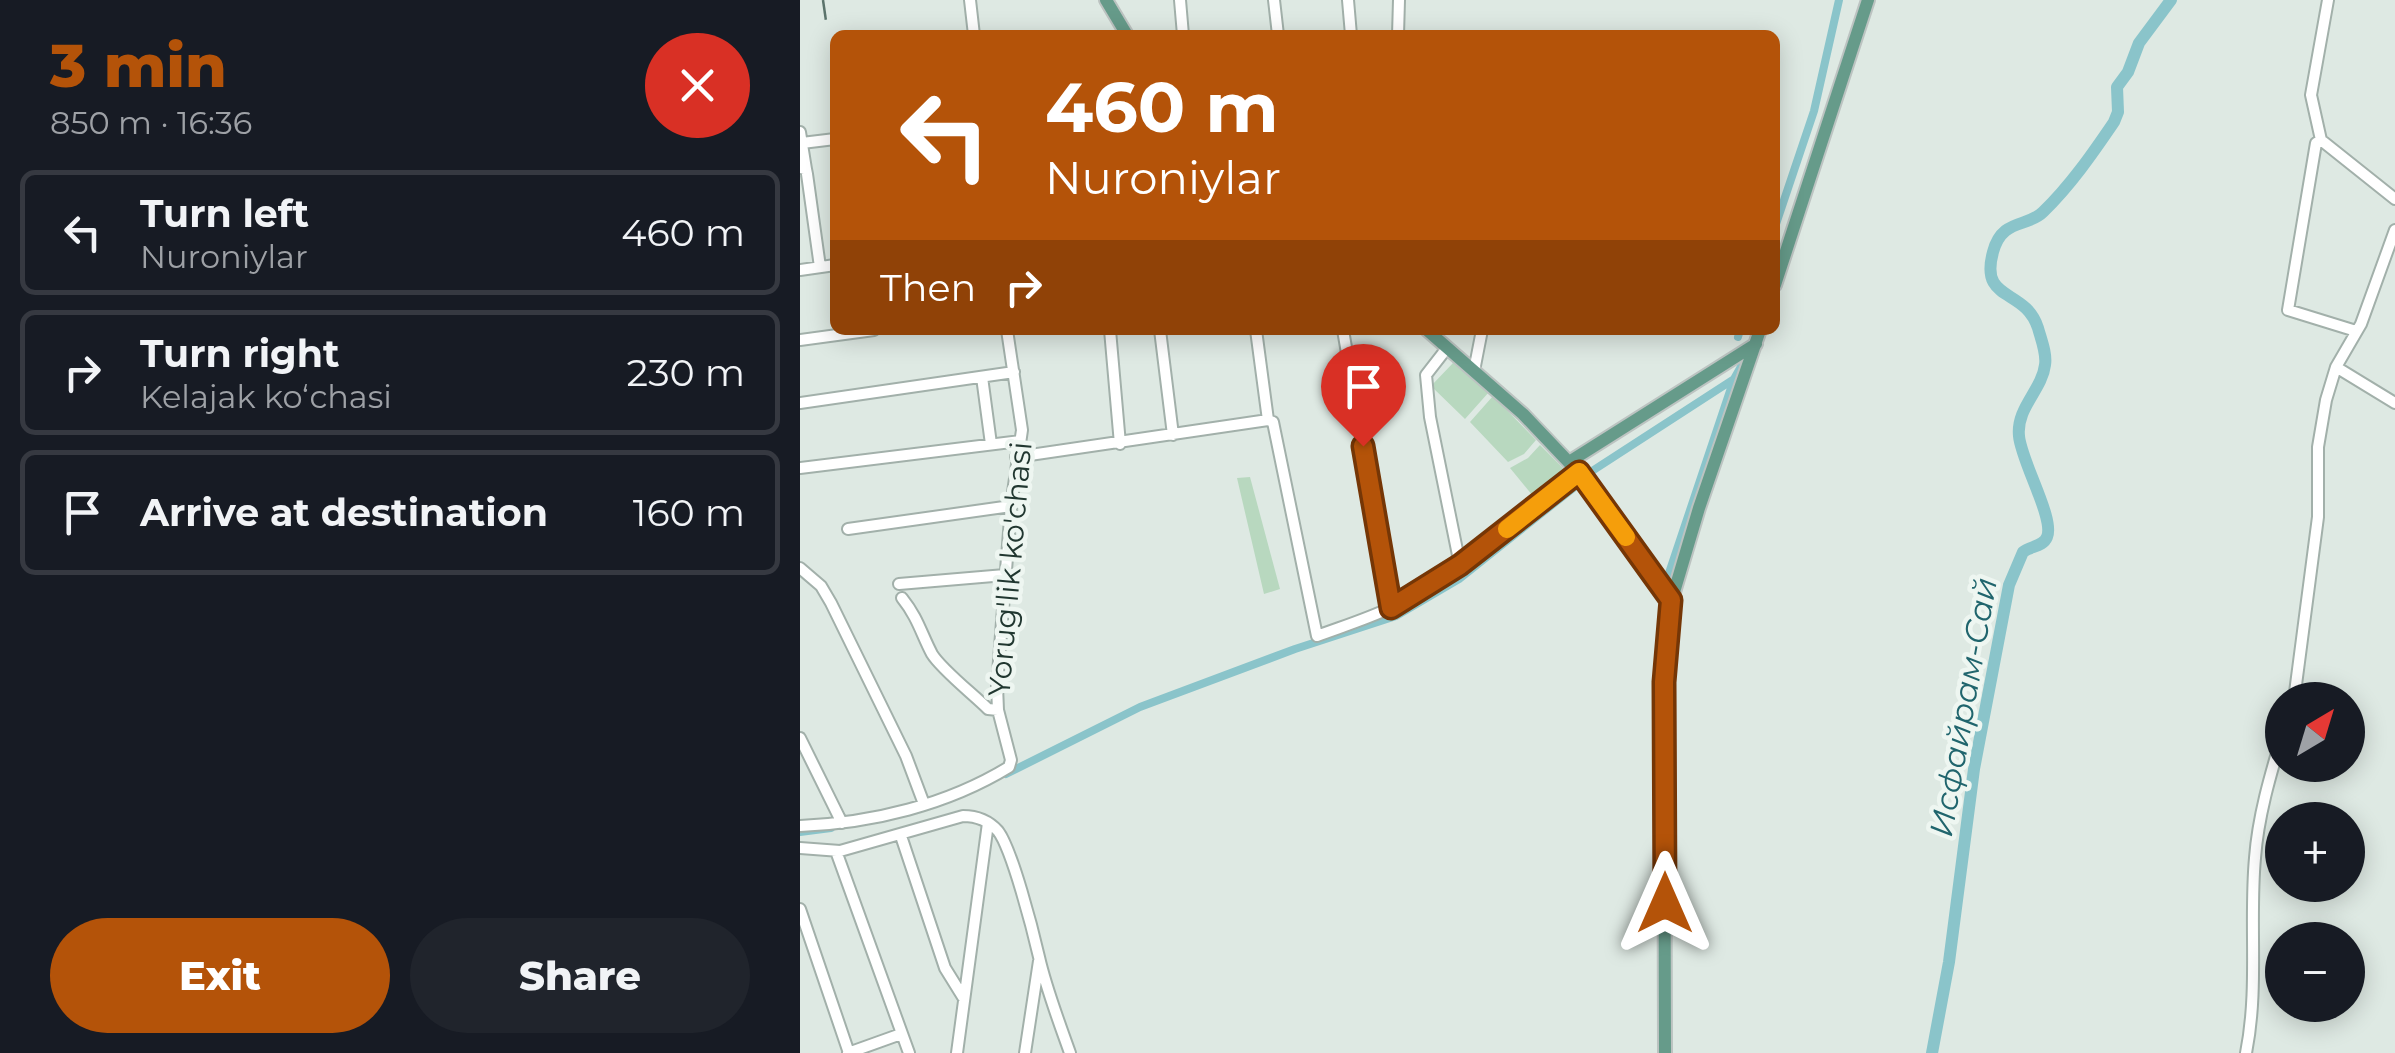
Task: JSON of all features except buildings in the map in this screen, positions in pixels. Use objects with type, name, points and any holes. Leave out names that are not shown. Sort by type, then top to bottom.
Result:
[{"type":"main road","points":[[1106,0],[1123,30]]},
{"type":"main road","points":[[1780,269],[1868,0]]},
{"type":"main road","points":[[1433,335],[1574,467],[1671,600]]},
{"type":"main road","points":[[1574,467],[1758,337]]},
{"type":"main road","points":[[1665,1053],[1664,682],[1671,600],[1758,337]]},
{"type":"street","points":[[970,0],[973,30]]},
{"type":"street","points":[[1180,0],[1183,30]]},
{"type":"street","points":[[1274,0],[1277,30]]},
{"type":"street","points":[[1348,0],[1351,30]]},
{"type":"street","points":[[1398,0],[1398,30]]},
{"type":"street","points":[[2328,0],[2310,94],[2320,140],[2395,199]]},
{"type":"street","points":[[820,267],[801,138],[830,139]]},
{"type":"street","points":[[2320,140],[2316,143],[2309,178],[2288,310],[2356,331]]},
{"type":"street","points":[[2296,682],[2318,517],[2318,447],[2326,400],[2336,367],[2356,331],[2395,230]]},
{"type":"street","points":[[800,270],[830,266]]},
{"type":"street","points":[[800,340],[837,335]]},
{"type":"street","name":"Yorug'lik ko'chasi","points":[[800,826],[852,824],[924,804],[976,788],[1009,767],[1011,760],[998,710],[1005,575],[1022,430],[1009,335]]},
{"type":"street","points":[[1110,335],[1120,444]]},
{"type":"street","points":[[1161,335],[1173,435]]},
{"type":"street","points":[[1257,335],[1268,420]]},
{"type":"street","points":[[1344,335],[1391,608]]},
{"type":"street","points":[[1474,371],[1481,335]]},
{"type":"street","points":[[1447,348],[1426,375],[1430,417],[1460,565]]},
{"type":"street","points":[[2336,367],[2395,402]]},
{"type":"street","points":[[800,403],[1014,372]]},
{"type":"street","points":[[982,377],[991,444]]},
{"type":"street","points":[[1016,457],[1273,422],[1318,636],[1391,608],[1460,565],[1574,467]]},
{"type":"street","points":[[800,468],[1020,441]]},
{"type":"street","points":[[848,529],[1011,506]]},
{"type":"street","points":[[800,568],[821,586],[832,603],[906,756],[924,804]]},
{"type":"street","points":[[899,584],[1005,575]]},
{"type":"street","points":[[902,598],[919,619],[940,665],[988,709],[998,710]]},
{"type":"street","points":[[800,738],[842,823]]},
{"type":"street","points":[[2246,1053],[2254,981],[2254,862],[2270,782]]},
{"type":"street","points":[[800,848],[836,851],[902,836],[963,816],[988,823],[1000,833],[1038,947],[1026,1053]]},
{"type":"street","points":[[957,1053],[988,823]]},
{"type":"street","points":[[902,836],[945,968],[963,997]]},
{"type":"street","points":[[836,851],[909,1053]]},
{"type":"street","points":[[800,909],[848,1053],[902,1034]]},
{"type":"street","points":[[1039,961],[1070,1053]]},
{"type":"green space","points":[[1453,363],[1489,392],[1465,419],[1431,386]]},
{"type":"green space","points":[[1493,396],[1536,440],[1524,454],[1508,462],[1470,422]]},
{"type":"green space","points":[[1540,445],[1569,474],[1537,501],[1510,468],[1528,458]]},
{"type":"green space","points":[[1250,477],[1280,589],[1264,594],[1237,478]]},
{"type":"waterway","points":[[1780,212],[1814,111],[1839,0]]},
{"type":"waterway","name":"Исфайрам-Сай","points":[[1932,1053],[1949,962],[1974,769],[2009,585],[2023,552],[2043,543],[2048,529],[2019,436],[2021,417],[2043,374],[2044,351],[2032,315],[1992,280],[1993,252],[2002,234],[2037,217],[2053,202],[2098,145],[2114,122],[2118,112],[2117,87],[2128,72],[2139,43],[2171,0]]},
{"type":"waterway","points":[[1668,576],[1734,379],[1743,363]]},
{"type":"waterway","points":[[1589,473],[1734,379]]},
{"type":"waterway","points":[[1006,774],[1140,707],[1396,616],[1459,579],[1577,485]]},
{"type":"waterway","points":[[800,832],[831,828]]},
{"type":"railway","points":[[823,0],[827,28]]},
{"type":"slow traffic","points":[[1507,529],[1579,472],[1626,537]]},
{"type":"route","points":[[1363,446],[1391,608],[1460,565],[1579,472],[1671,600],[1664,682],[1665,903]]}]
